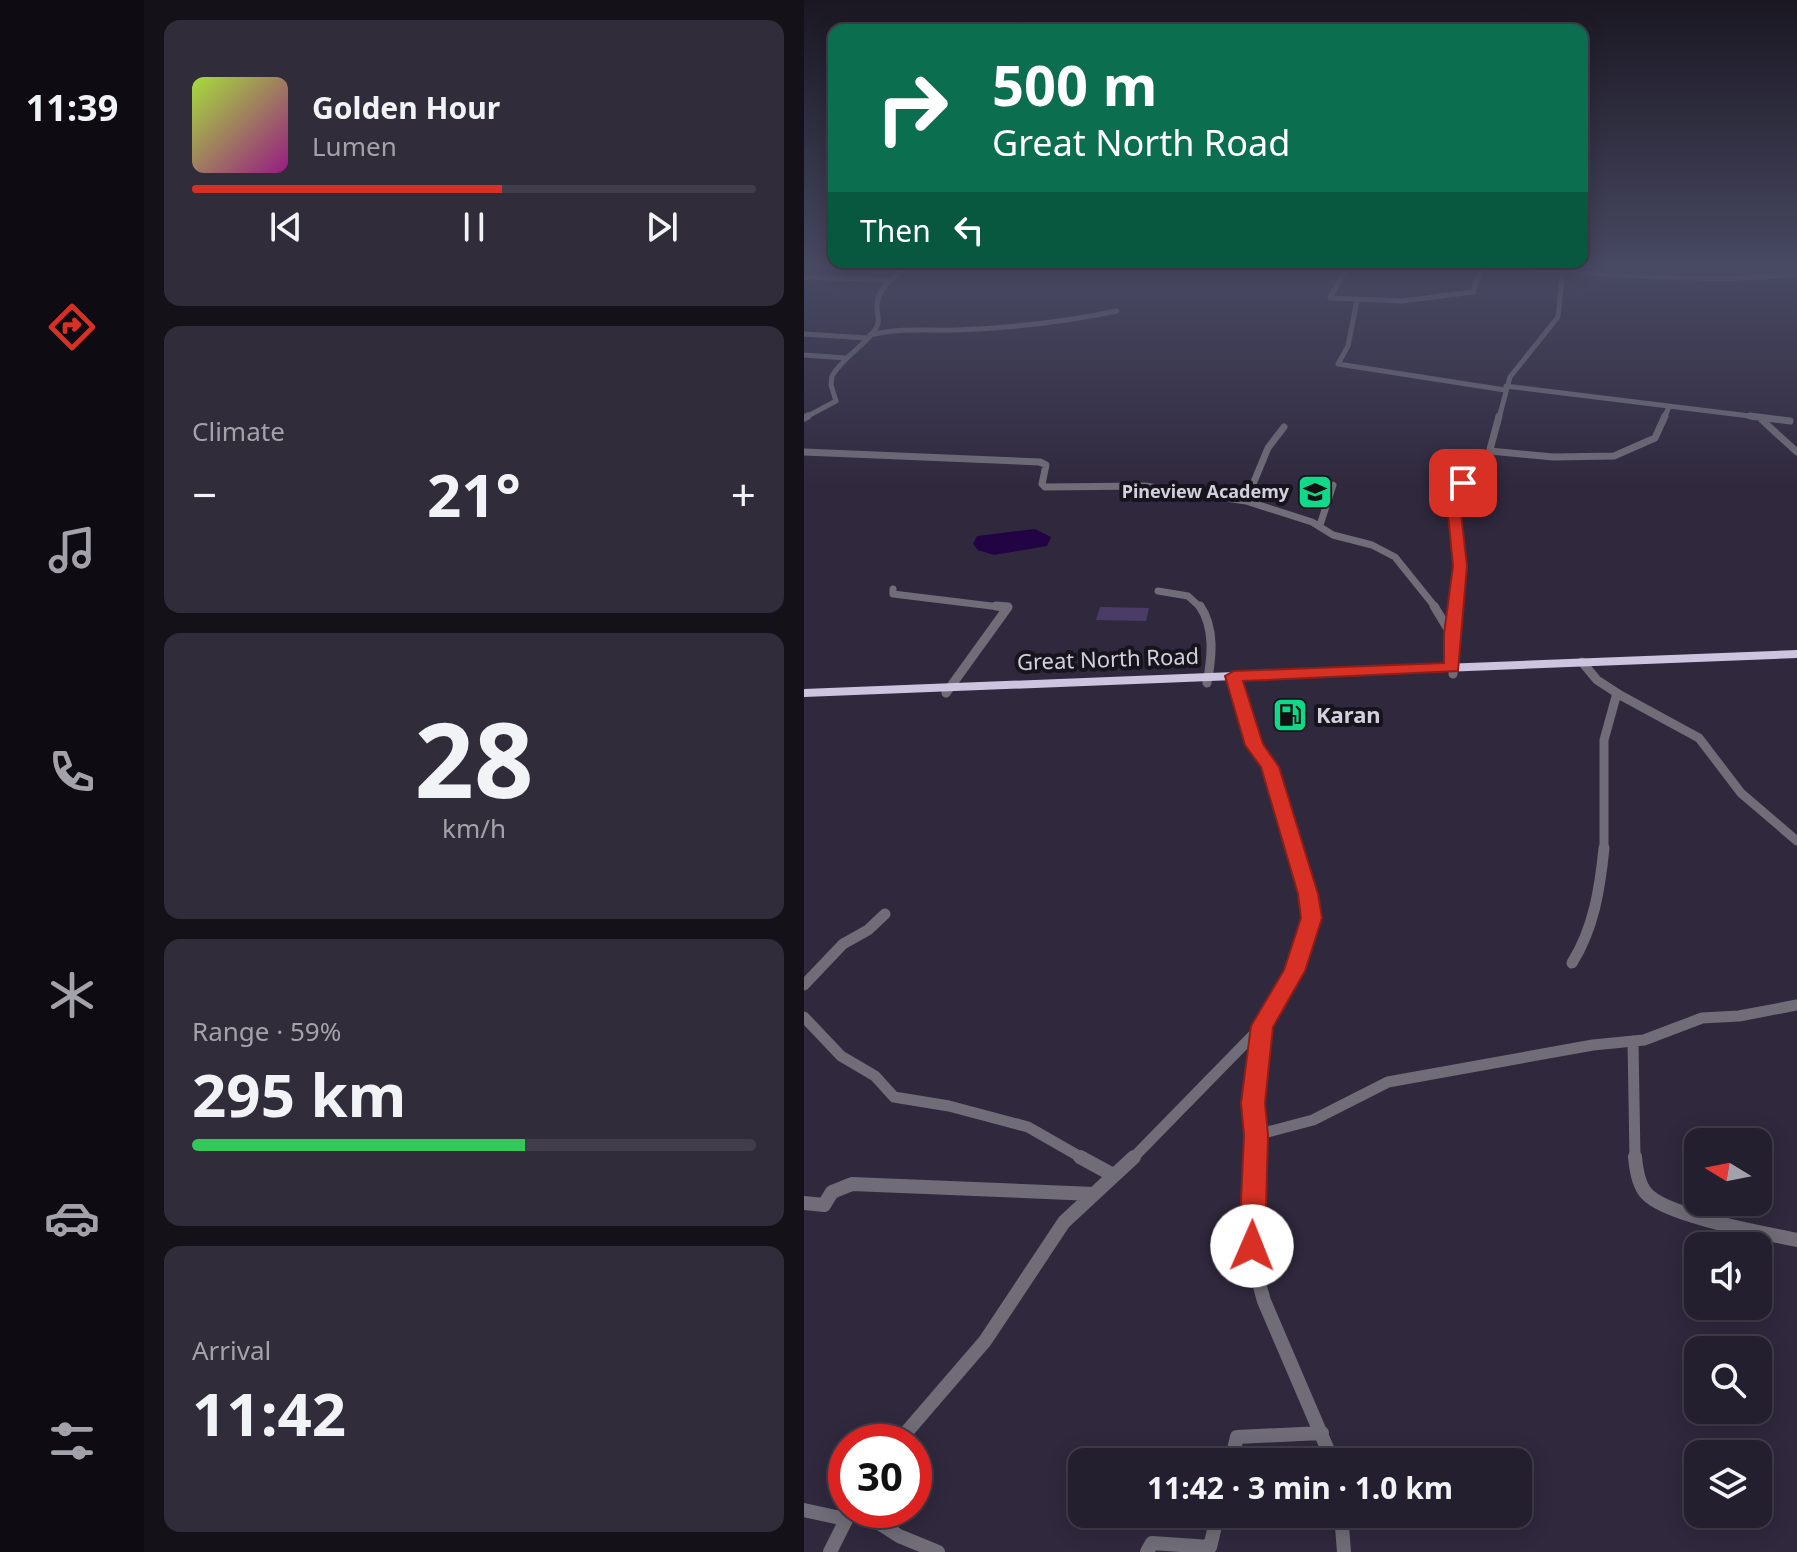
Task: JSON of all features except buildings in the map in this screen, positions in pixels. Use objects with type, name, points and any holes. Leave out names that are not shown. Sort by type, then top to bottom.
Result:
[{"type":"highway","name":"Great North Road","points":[[804,695],[1585,666],[1797,654]]},
{"type":"highway","name":"Great North Road","points":[[1585,666],[1797,662]]},
{"type":"street","points":[[804,418],[836,401],[831,380],[846,358],[865,340]]},
{"type":"street","points":[[1349,340],[1338,364],[1341,366],[1790,421]]},
{"type":"street","points":[[1453,671],[1451,634],[1460,566],[1453,504],[1455,495],[1484,463],[1506,388],[1541,340]]},
{"type":"street","points":[[804,355],[846,358]]},
{"type":"street","points":[[1490,451],[1553,457],[1614,456],[1655,438],[1669,407]]},
{"type":"street","points":[[1757,418],[1774,428],[1797,452]]},
{"type":"street","points":[[1246,501],[1268,448],[1284,427]]},
{"type":"street","points":[[804,452],[1040,462],[1046,465],[1042,484],[1045,487],[1145,486],[1246,501],[1320,525],[1333,535],[1361,541],[1395,557],[1441,614],[1451,634]]},
{"type":"street","points":[[1320,525],[1333,485]]},
{"type":"street","points":[[893,589],[893,594],[1008,607],[948,690]]},
{"type":"street","points":[[1158,591],[1190,597],[1199,606],[1210,630],[1208,680]]},
{"type":"street","points":[[1585,666],[1617,693],[1699,738],[1741,793],[1797,841]]},
{"type":"street","points":[[913,1424],[993,1331],[1048,1242],[1262,1026],[1287,986],[1302,953],[1312,918],[1311,905],[1270,767],[1254,745],[1234,679]]},
{"type":"street","points":[[1572,963],[1583,949],[1593,916],[1606,803],[1604,742],[1606,725],[1614,715],[1617,693]]},
{"type":"street","points":[[804,985],[843,944],[868,930],[885,914]]},
{"type":"street","points":[[1256,1135],[1299,1126],[1331,1112],[1372,1087],[1388,1082],[1593,1045],[1644,1040],[1702,1018],[1739,1016],[1797,1005]]},
{"type":"street","points":[[804,1017],[841,1056],[875,1076],[894,1097],[949,1106],[1028,1127],[1113,1175]]},
{"type":"street","points":[[1262,1026],[1253,1103],[1256,1135],[1252,1246],[1258,1285],[1328,1448]]},
{"type":"street","points":[[1633,1041],[1637,1172],[1647,1196],[1667,1207],[1797,1240]]},
{"type":"street","points":[[804,1203],[824,1205],[832,1192],[852,1184],[1094,1194]]},
{"type":"street","points":[[1234,1448],[1237,1437],[1322,1433]]},
{"type":"street","points":[[804,1510],[828,1513]]},
{"type":"street","points":[[830,1552],[842,1528]]},
{"type":"street","points":[[887,1528],[938,1552]]},
{"type":"street","points":[[1147,1552],[1152,1543],[1210,1547],[1215,1528]]},
{"type":"street","points":[[1342,1528],[1344,1552]]},
{"type":"shaded area","points":[[1035,529],[1051,537],[1047,546],[994,555],[978,550],[973,544],[977,536]]},
{"type":"shaded area","points":[[1100,607],[1149,608],[1146,621],[1096,620]]},
{"type":"place","name":"Pineview Academy","points":[[1315,492]]},
{"type":"place","name":"Karan","points":[[1290,715]]},
{"type":"route","points":[[1252,1246],[1256,1135],[1253,1103],[1262,1026],[1294,971],[1312,918],[1291,832],[1270,767],[1250,735],[1234,676],[1453,668],[1451,634],[1460,566],[1453,504],[1463,483]]}]
